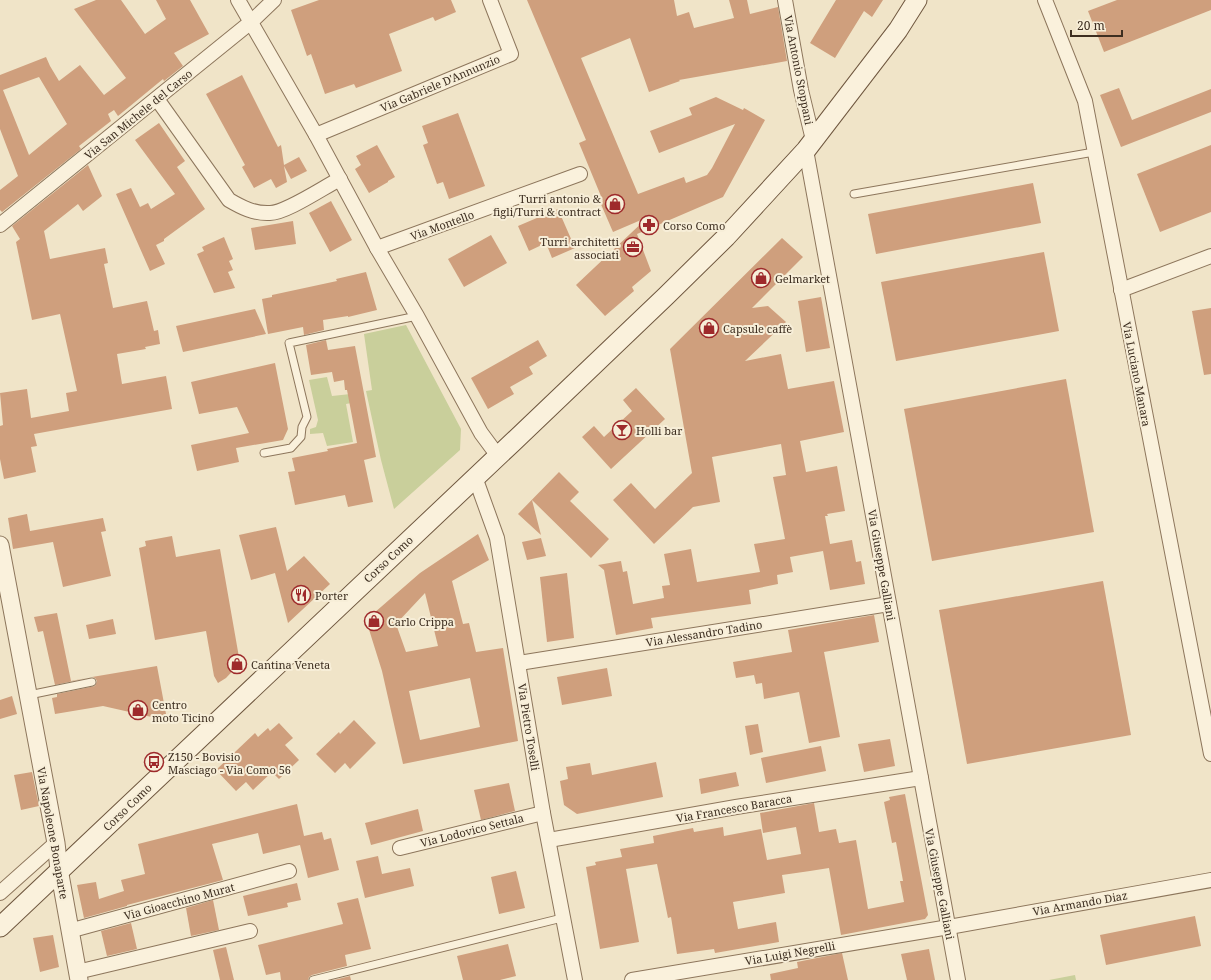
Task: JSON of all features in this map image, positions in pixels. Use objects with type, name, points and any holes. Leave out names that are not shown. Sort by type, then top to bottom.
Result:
[{"type":"main road","name":"Corso Como","points":[[0,926],[104,830],[720,243],[777,183],[809,145],[898,30],[917,0]]},
{"type":"street","points":[[238,0],[316,135],[377,248],[417,316],[481,433],[498,456]]},
{"type":"street","name":"Via San Michele del Carso","points":[[0,225],[251,22],[274,0]]},
{"type":"street","name":"Via Gabriele D'Annunzio","points":[[316,135],[511,54],[490,0]]},
{"type":"street","name":"Via Antonio Stoppani","points":[[785,0],[809,145]]},
{"type":"street","name":"Via Luciano Manara","points":[[1045,0],[1085,101],[1211,754]]},
{"type":"street","points":[[157,99],[228,200],[242,208],[251,211],[270,213],[289,207],[340,179]]},
{"type":"street","name":"Via Giuseppe Galliani","points":[[809,145],[889,604],[958,980]]},
{"type":"street","name":"Via Montello","points":[[377,248],[580,174]]},
{"type":"street","points":[[1121,290],[1211,256]]},
{"type":"street","name":"Via Pietro Toselli","points":[[476,476],[497,538],[543,812],[575,980]]},
{"type":"street","name":"Via Napoleone Bonaparte","points":[[0,545],[8,602],[28,695],[56,843],[59,870],[78,976],[250,931]]},
{"type":"street","name":"Via Alessandro Tadino","points":[[519,663],[889,604]]},
{"type":"street","name":"Via Francesco Baracca","points":[[548,840],[736,806],[921,778]]},
{"type":"street","name":"Via Lodovico Settala","points":[[400,848],[543,812]]},
{"type":"street","points":[[0,893],[56,843]]},
{"type":"street","name":"Via Gioacchino Murat","points":[[70,931],[289,871]]},
{"type":"street","name":"Via Armando Diaz","points":[[949,926],[1211,880]]},
{"type":"street","name":"Via Luigi Negrelli","points":[[632,980],[949,926]]},
{"type":"lane","points":[[854,194],[1094,152]]},
{"type":"lane","points":[[264,454],[291,448],[301,438],[302,427],[306,417],[289,343],[417,316]]},
{"type":"lane","points":[[28,695],[92,682]]},
{"type":"lane","points":[[313,980],[562,918]]},
{"type":"green space","points":[[406,325],[461,429],[460,450],[394,509],[381,460],[366,391],[372,390],[364,334]]},
{"type":"green space","points":[[327,377],[332,396],[360,393],[362,401],[346,404],[353,442],[327,446],[323,433],[310,434],[310,429],[316,427],[318,420],[309,380]]},
{"type":"green space","points":[[1075,975],[1076,980],[1049,980]]},
{"type":"building","points":[[96,0],[121,0],[145,34],[166,19],[156,0],[190,0],[209,34],[174,53],[183,66],[164,81],[163,79],[118,116],[114,110],[108,114],[111,121],[79,146],[81,149],[2,212],[0,210],[0,190],[18,176],[0,129],[0,75],[46,57],[59,81],[80,65],[104,95],[126,78],[74,9]],"holes":[[[39,77],[67,124],[29,155],[3,90]]]},
{"type":"building","points":[[319,0],[451,0],[456,12],[435,21],[433,17],[389,34],[402,71],[356,88],[354,84],[325,94],[311,54],[307,56],[291,10]]},
{"type":"building","points":[[527,0],[674,0],[677,16],[689,12],[694,28],[734,18],[729,0],[747,0],[750,14],[778,7],[787,61],[679,80],[680,81],[649,92],[630,38],[581,58],[638,194],[684,177],[686,183],[707,175],[712,168],[735,124],[659,153],[650,131],[692,115],[689,108],[716,97],[743,110],[744,108],[765,120],[723,197],[637,234],[651,271],[632,287],[634,291],[605,316],[576,285],[648,217],[613,232],[600,202],[603,201],[579,143],[586,140]]},
{"type":"building","points":[[836,0],[883,0],[872,17],[864,11],[835,58],[810,43]]},
{"type":"building","points":[[1117,0],[1211,0],[1211,10],[1104,52],[1088,11]]},
{"type":"building","points":[[242,75],[278,147],[281,145],[284,165],[299,157],[307,171],[291,179],[284,166],[287,182],[276,188],[271,179],[254,188],[242,167],[245,165],[206,94]]},
{"type":"building","points":[[1119,88],[1132,120],[1211,89],[1211,112],[1121,147],[1100,95]]},
{"type":"building","points":[[458,113],[485,186],[449,199],[443,182],[437,184],[423,145],[428,143],[422,126]]},
{"type":"building","points":[[159,123],[185,161],[177,167],[205,209],[164,239],[164,241],[156,245],[165,264],[150,271],[116,194],[131,188],[140,207],[148,203],[151,209],[175,194],[135,140]]},
{"type":"building","points":[[377,145],[395,177],[369,193],[355,169],[361,165],[356,156]]},
{"type":"building","points":[[1211,145],[1211,212],[1160,232],[1137,174]]},
{"type":"building","points":[[88,165],[102,196],[83,211],[78,204],[44,231],[50,259],[105,248],[108,263],[104,264],[113,308],[147,301],[154,331],[158,330],[160,344],[145,347],[146,349],[117,354],[122,384],[166,376],[172,409],[34,434],[37,446],[31,447],[36,472],[4,479],[0,459],[0,426],[3,425],[0,393],[27,389],[31,418],[69,411],[66,393],[77,391],[60,314],[32,320],[16,242],[20,239],[12,226]]},
{"type":"building","points":[[1033,183],[1041,223],[876,254],[868,214]]},
{"type":"building","points":[[331,201],[352,240],[330,252],[309,213]]},
{"type":"building","points":[[558,209],[575,248],[552,258],[546,243],[529,251],[518,226]]},
{"type":"building","points":[[293,221],[296,244],[255,250],[251,228]]},
{"type":"building","points":[[491,235],[507,263],[464,287],[448,259]]},
{"type":"building","points":[[224,237],[233,259],[229,261],[233,270],[228,272],[235,288],[214,293],[197,254],[204,251],[202,247]]},
{"type":"building","points":[[782,238],[803,257],[752,308],[768,306],[786,322],[745,361],[781,354],[788,389],[834,381],[844,432],[800,441],[806,472],[837,466],[845,511],[827,514],[828,516],[825,516],[830,544],[852,540],[856,562],[861,561],[865,584],[830,590],[823,551],[790,557],[793,572],[777,575],[778,584],[749,590],[751,604],[651,618],[653,628],[616,635],[604,570],[598,565],[621,561],[623,572],[627,571],[633,604],[664,598],[662,586],[670,585],[664,554],[691,549],[697,582],[760,572],[754,544],[785,539],[773,477],[786,475],[781,444],[712,457],[720,502],[693,507],[654,544],[613,500],[631,483],[655,509],[692,473],[670,349]]},
{"type":"building","points":[[1044,252],[1059,331],[896,361],[881,282]]},
{"type":"building","points":[[366,272],[377,310],[348,317],[323,320],[324,330],[304,335],[303,327],[268,334],[262,299],[272,297],[272,295],[337,281],[336,279]]},
{"type":"building","points":[[821,297],[830,348],[806,352],[798,301]]},
{"type":"building","points":[[1211,308],[1211,374],[1204,375],[1192,311]]},
{"type":"building","points":[[255,309],[266,334],[183,352],[176,326]]},
{"type":"building","points":[[326,340],[328,350],[355,346],[376,457],[364,460],[373,502],[348,507],[345,495],[295,505],[288,472],[295,471],[292,458],[328,451],[327,449],[357,443],[344,380],[334,382],[332,372],[311,375],[306,345]]},
{"type":"building","points":[[538,340],[547,356],[529,367],[533,374],[510,387],[514,394],[488,409],[471,378]]},
{"type":"building","points":[[275,363],[288,429],[283,440],[236,448],[239,462],[197,471],[191,445],[249,433],[237,407],[199,414],[191,382]]},
{"type":"building","points":[[1066,379],[1094,532],[932,561],[904,409]]},
{"type":"building","points":[[636,388],[665,419],[611,469],[582,437],[594,426],[604,437],[632,411],[623,400]]},
{"type":"building","points":[[559,472],[579,492],[570,501],[609,539],[591,558],[532,500],[541,535],[518,514]]},
{"type":"building","points":[[27,514],[30,531],[103,518],[106,531],[101,532],[111,576],[63,587],[53,542],[13,549],[8,518]]},
{"type":"building","points":[[276,527],[287,571],[304,556],[330,584],[288,623],[275,573],[251,580],[239,535]]},
{"type":"building","points":[[478,534],[489,560],[452,581],[463,624],[469,623],[476,652],[503,648],[518,741],[403,764],[382,671],[366,620],[420,573]],"holes":[[[425,593],[438,646],[406,652],[396,624]],[[470,678],[480,727],[420,740],[409,691]]]},
{"type":"building","points":[[172,536],[176,557],[220,549],[240,663],[226,678],[218,683],[214,676],[206,631],[155,640],[139,548],[146,546],[145,541]]},
{"type":"building","points":[[541,538],[546,556],[527,560],[522,542]]},
{"type":"building","points":[[567,573],[574,638],[547,642],[540,577]]},
{"type":"building","points":[[1103,581],[1131,735],[967,764],[939,610]]},
{"type":"building","points":[[57,613],[71,681],[87,678],[55,685],[43,631],[38,632],[34,617]]},
{"type":"building","points":[[874,615],[879,642],[824,652],[840,737],[809,743],[799,692],[764,699],[762,683],[756,684],[754,675],[736,678],[733,662],[792,652],[788,630]]},
{"type":"building","points":[[113,619],[116,634],[89,639],[86,625]]},
{"type":"building","points":[[157,666],[166,714],[156,718],[103,706],[55,714],[52,698],[57,697],[57,694],[95,686],[97,681],[92,677]]},
{"type":"building","points":[[607,668],[612,696],[562,705],[557,677]]},
{"type":"building","points":[[12,696],[17,714],[0,719],[0,700]]},
{"type":"building","points":[[354,720],[376,743],[350,769],[345,763],[335,773],[316,754]]},
{"type":"building","points":[[279,723],[293,738],[285,745],[299,760],[279,779],[272,772],[253,790],[246,782],[236,791],[216,770],[255,733],[258,737],[268,728],[270,731]]},
{"type":"building","points":[[758,724],[763,752],[750,755],[745,726]]},
{"type":"building","points":[[890,739],[895,766],[864,772],[858,744]]},
{"type":"building","points":[[821,746],[826,771],[766,783],[761,758]]},
{"type":"building","points":[[656,762],[663,797],[577,814],[564,805],[560,781],[568,779],[566,767],[590,763],[592,775]]},
{"type":"building","points":[[32,772],[39,806],[21,810],[14,775]]},
{"type":"building","points":[[736,772],[739,786],[701,794],[699,779]]},
{"type":"building","points":[[509,783],[515,811],[481,820],[474,790]]},
{"type":"building","points":[[905,794],[928,915],[925,919],[841,935],[829,868],[782,875],[785,893],[733,902],[738,929],[776,922],[779,942],[715,953],[714,949],[677,954],[671,917],[668,918],[657,864],[626,869],[639,942],[600,949],[586,867],[596,865],[595,862],[622,857],[620,849],[654,843],[653,836],[693,828],[694,832],[723,827],[724,836],[761,829],[767,860],[801,854],[796,827],[763,833],[760,813],[814,803],[819,832],[836,829],[839,843],[856,840],[868,909],[904,902],[900,881],[903,881],[896,842],[892,843],[884,802],[890,800],[889,797]]},
{"type":"building","points":[[297,804],[304,836],[322,832],[324,840],[331,838],[339,870],[308,878],[300,845],[263,854],[258,833],[212,844],[223,880],[127,905],[84,918],[77,885],[96,882],[99,899],[124,891],[121,880],[145,874],[138,844]]},
{"type":"building","points":[[418,809],[423,831],[371,845],[365,823]]},
{"type":"building","points":[[378,856],[382,874],[410,868],[414,886],[365,898],[356,861]]},
{"type":"building","points":[[516,871],[525,908],[499,914],[491,877]]},
{"type":"building","points":[[297,883],[301,900],[287,903],[288,907],[248,916],[243,896]]},
{"type":"building","points":[[358,898],[371,949],[345,955],[347,966],[312,975],[308,980],[281,980],[280,972],[266,975],[258,945],[343,924],[337,903]]},
{"type":"building","points":[[213,900],[219,930],[191,936],[186,908]]},
{"type":"building","points":[[1195,916],[1201,946],[1106,965],[1100,935]]},
{"type":"building","points":[[131,923],[137,949],[107,956],[101,931]]},
{"type":"building","points":[[53,935],[59,967],[40,972],[33,938]]},
{"type":"building","points":[[508,944],[516,976],[500,980],[463,980],[457,956]]},
{"type":"building","points":[[226,947],[234,980],[220,980],[213,950]]},
{"type":"building","points":[[929,949],[935,980],[907,980],[901,954]]},
{"type":"building","points":[[842,953],[848,980],[771,980],[770,974],[798,968],[797,962]]},
{"type":"building","points":[[350,976],[351,980],[334,980]]},
{"type":"place","name":"Turri antonio & figli/Turri & contract","points":[[615,204]]},
{"type":"place","name":"Corso Como","points":[[649,225]]},
{"type":"place","name":"Turri architetti associati","points":[[633,247]]},
{"type":"place","name":"Gelmarket","points":[[761,278]]},
{"type":"place","name":"Capsule caffè","points":[[709,328]]},
{"type":"place","name":"Holli bar","points":[[622,430]]},
{"type":"place","name":"Porter","points":[[301,595]]},
{"type":"place","name":"Carlo Crippa","points":[[374,621]]},
{"type":"place","name":"Cantina Veneta","points":[[237,664]]},
{"type":"place","name":"Centro moto Ticino","points":[[138,710]]},
{"type":"place","name":"Z150 - Bovisio Masciago - Via Como 56","points":[[154,762]]}]
